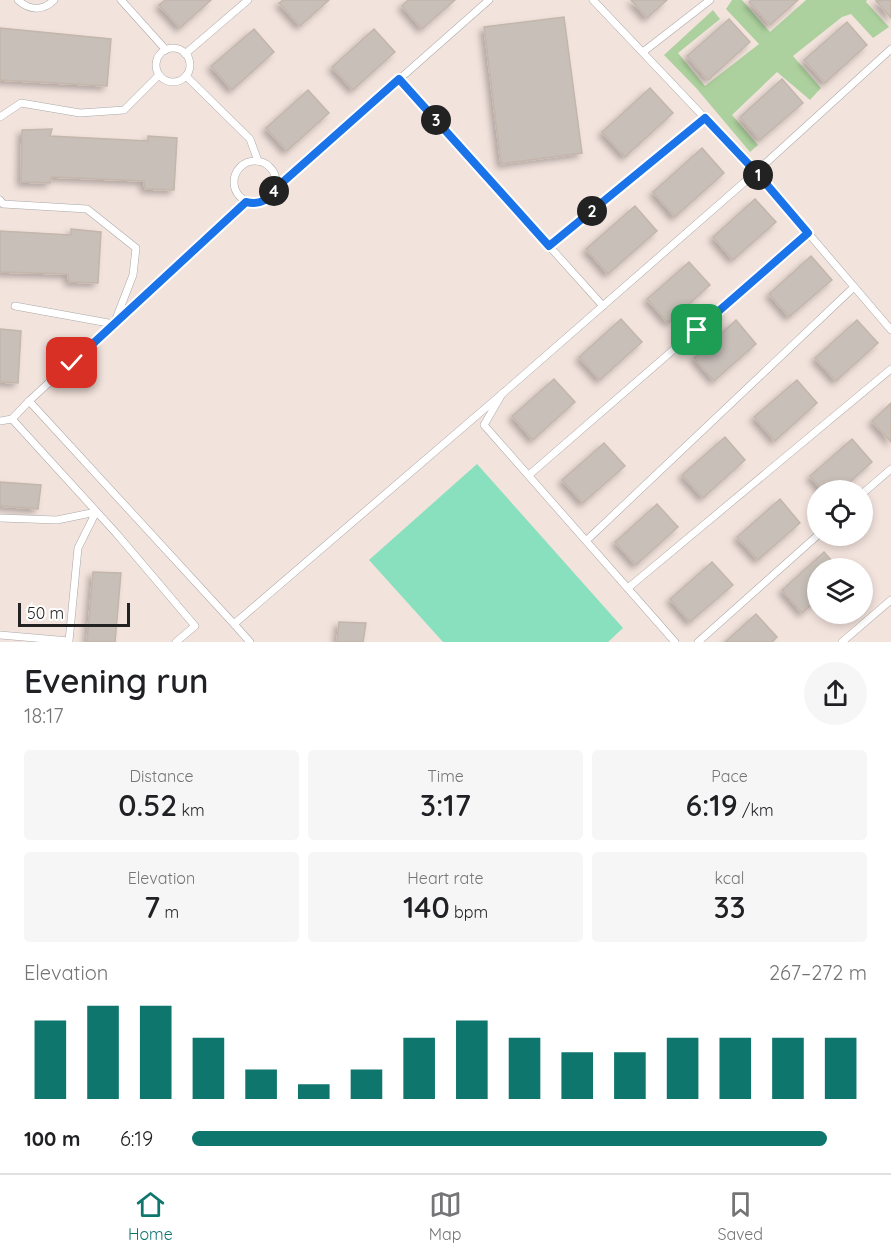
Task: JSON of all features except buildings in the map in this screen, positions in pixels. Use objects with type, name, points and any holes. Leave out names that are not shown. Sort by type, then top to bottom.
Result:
[{"type":"lane","points":[[18,0],[24,5],[38,9],[54,0]]},
{"type":"lane","points":[[121,0],[166,50]]},
{"type":"lane","points":[[186,54],[248,0]]},
{"type":"lane","points":[[275,189],[273,171],[264,163],[258,161],[245,164],[236,173],[234,180],[236,193],[246,202],[260,203],[266,200],[275,189],[489,0]]},
{"type":"lane","points":[[593,0],[756,172],[891,330]]},
{"type":"lane","points":[[642,52],[710,0]]},
{"type":"lane","points":[[177,49],[186,54],[189,65],[186,76],[178,82],[167,81],[156,71],[156,61],[166,50],[177,49]]},
{"type":"lane","points":[[234,624],[603,306],[756,172],[891,49]]},
{"type":"lane","points":[[0,117],[21,103],[80,114],[124,110],[159,75]]},
{"type":"lane","points":[[186,76],[250,139],[258,161]]},
{"type":"lane","points":[[399,79],[603,306]]},
{"type":"lane","points":[[549,246],[705,118]]},
{"type":"lane","points":[[0,200],[3,204],[87,209],[136,248],[133,274],[114,324]]},
{"type":"lane","points":[[0,421],[12,419],[246,202]]},
{"type":"lane","points":[[530,475],[808,233]]},
{"type":"lane","points":[[587,540],[854,286]]},
{"type":"lane","points":[[15,306],[114,324]]},
{"type":"lane","points":[[628,588],[891,369]]},
{"type":"lane","points":[[503,393],[484,425],[675,642]]},
{"type":"lane","points":[[29,401],[250,642]]},
{"type":"lane","points":[[12,419],[116,533],[195,626],[176,642]]},
{"type":"lane","points":[[873,485],[891,469]]},
{"type":"lane","points":[[0,518],[57,520],[96,512]]},
{"type":"lane","points":[[0,635],[69,641],[78,548],[96,512]]},
{"type":"lane","points":[[698,642],[807,545]]},
{"type":"lane","points":[[842,642],[891,600]]},
{"type":"shaded area","points":[[0,0],[891,0],[891,642],[0,642]]},
{"type":"green space","points":[[732,0],[742,0],[770,32],[806,0],[867,0],[866,2],[889,27],[873,38],[851,14],[842,17],[793,56],[821,88],[810,100],[777,72],[732,115],[758,145],[750,152],[697,89],[664,55],[713,10],[720,19],[678,53],[705,86],[759,44],[726,9]]},
{"type":"green space","points":[[477,464],[623,628],[608,642],[443,642],[369,560]]},
{"type":"route","points":[[72,363],[246,202],[260,203],[266,200],[275,189],[399,79],[549,246],[705,118],[756,172],[808,233],[697,330]]}]
